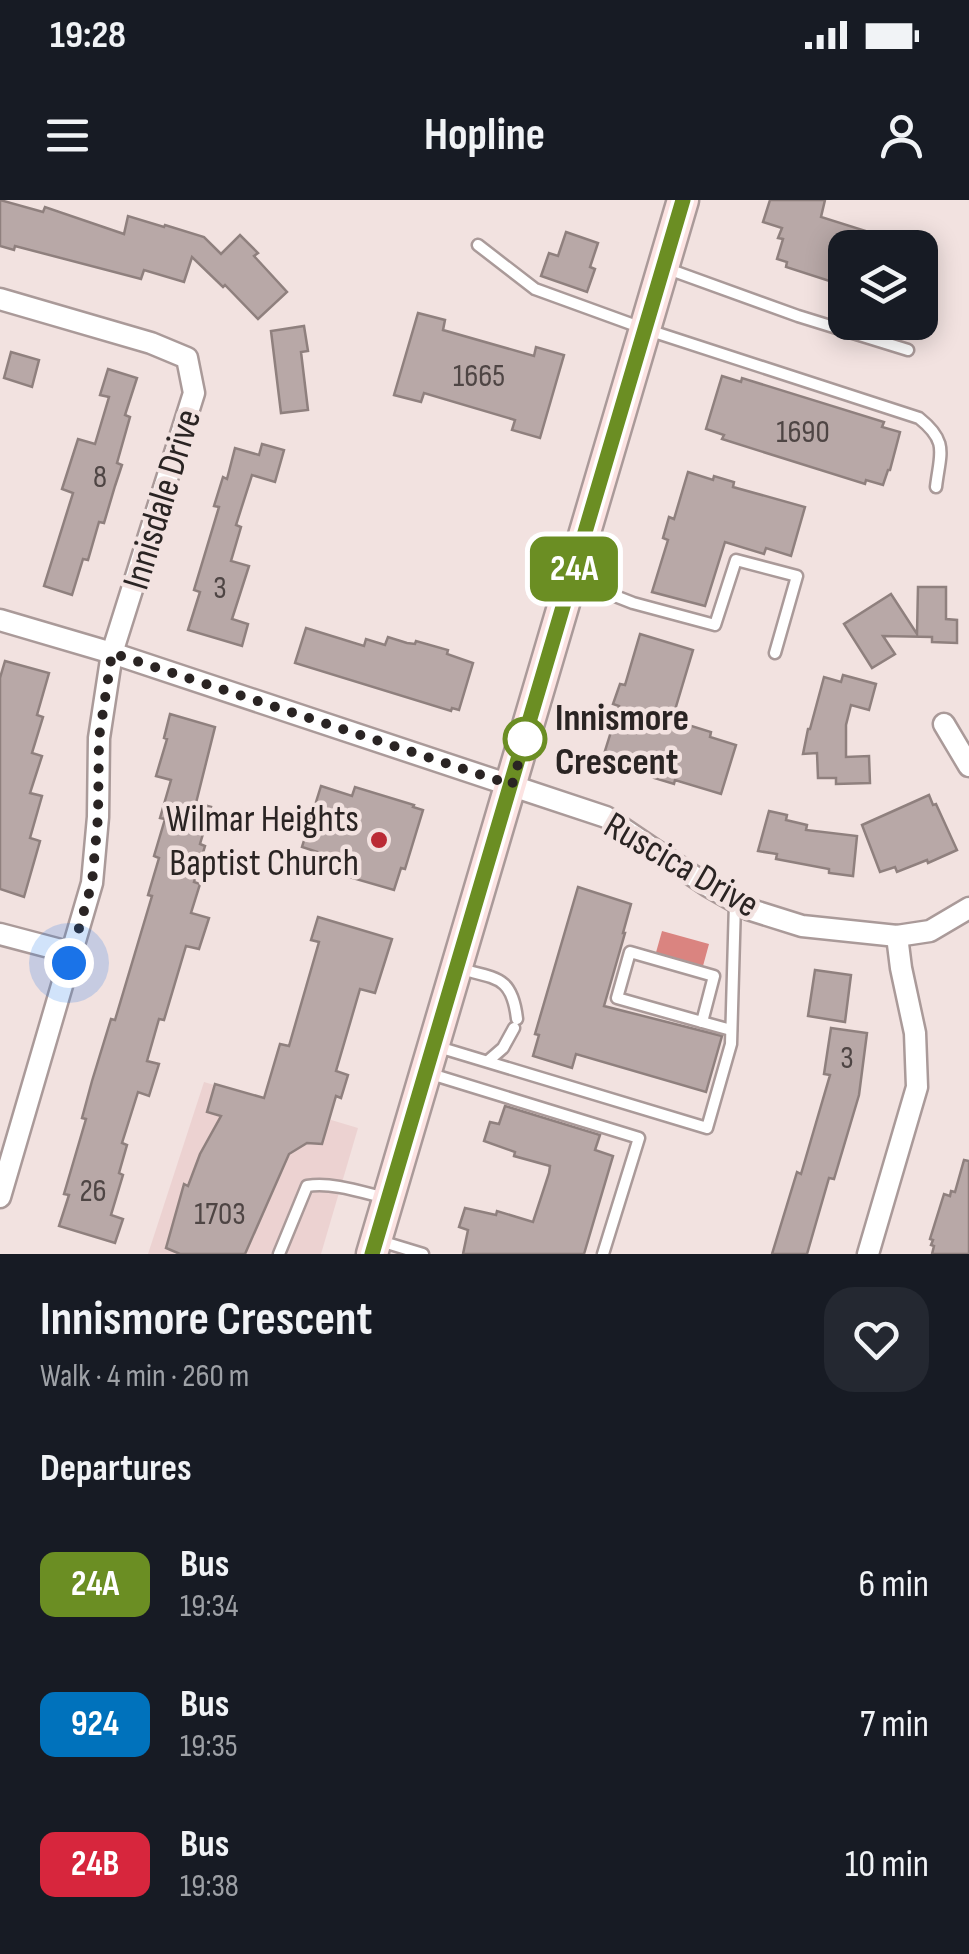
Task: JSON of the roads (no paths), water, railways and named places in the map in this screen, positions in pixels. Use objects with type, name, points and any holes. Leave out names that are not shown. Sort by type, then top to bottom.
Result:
[{"type":"main road","points":[[374,1247],[682,200]]},
{"type":"street","name":"Innisdale Drive","points":[[0,299],[186,358],[194,393],[112,653]]},
{"type":"street","points":[[0,620],[512,785]]},
{"type":"street","points":[[0,1197],[92,883],[99,738],[112,653]]},
{"type":"street","points":[[944,724],[969,766]]},
{"type":"street","name":"Ruscica Drive","points":[[512,785],[606,817],[735,902],[802,926],[897,936],[930,931],[969,908]]},
{"type":"street","points":[[0,934],[72,953]]},
{"type":"street","points":[[868,1254],[917,1087],[915,1034],[897,936]]},
{"type":"lane","points":[[478,245],[535,289],[918,418],[934,430],[941,444],[936,488]]},
{"type":"lane","points":[[663,268],[908,350]]},
{"type":"lane","points":[[570,583],[715,624],[736,560],[797,576],[776,654]]},
{"type":"lane","points":[[430,1059],[488,1061],[706,1128],[731,1044],[735,902]]},
{"type":"lane","points":[[702,1022],[714,976],[630,952],[616,998],[702,1022],[731,1030]]},
{"type":"lane","points":[[456,968],[492,978],[506,985],[514,996],[516,1024],[503,1048],[488,1061]]},
{"type":"lane","points":[[430,1059],[639,1138],[603,1254]]},
{"type":"lane","points":[[279,1254],[308,1186],[350,1189],[388,1199]]},
{"type":"lane","points":[[374,1247],[423,1254]]},
{"type":"place","name":"Innismore Crescent","points":[[525,739]]},
{"type":"place","name":"Wilmar Heights Baptist Church","points":[[379,840]]}]
